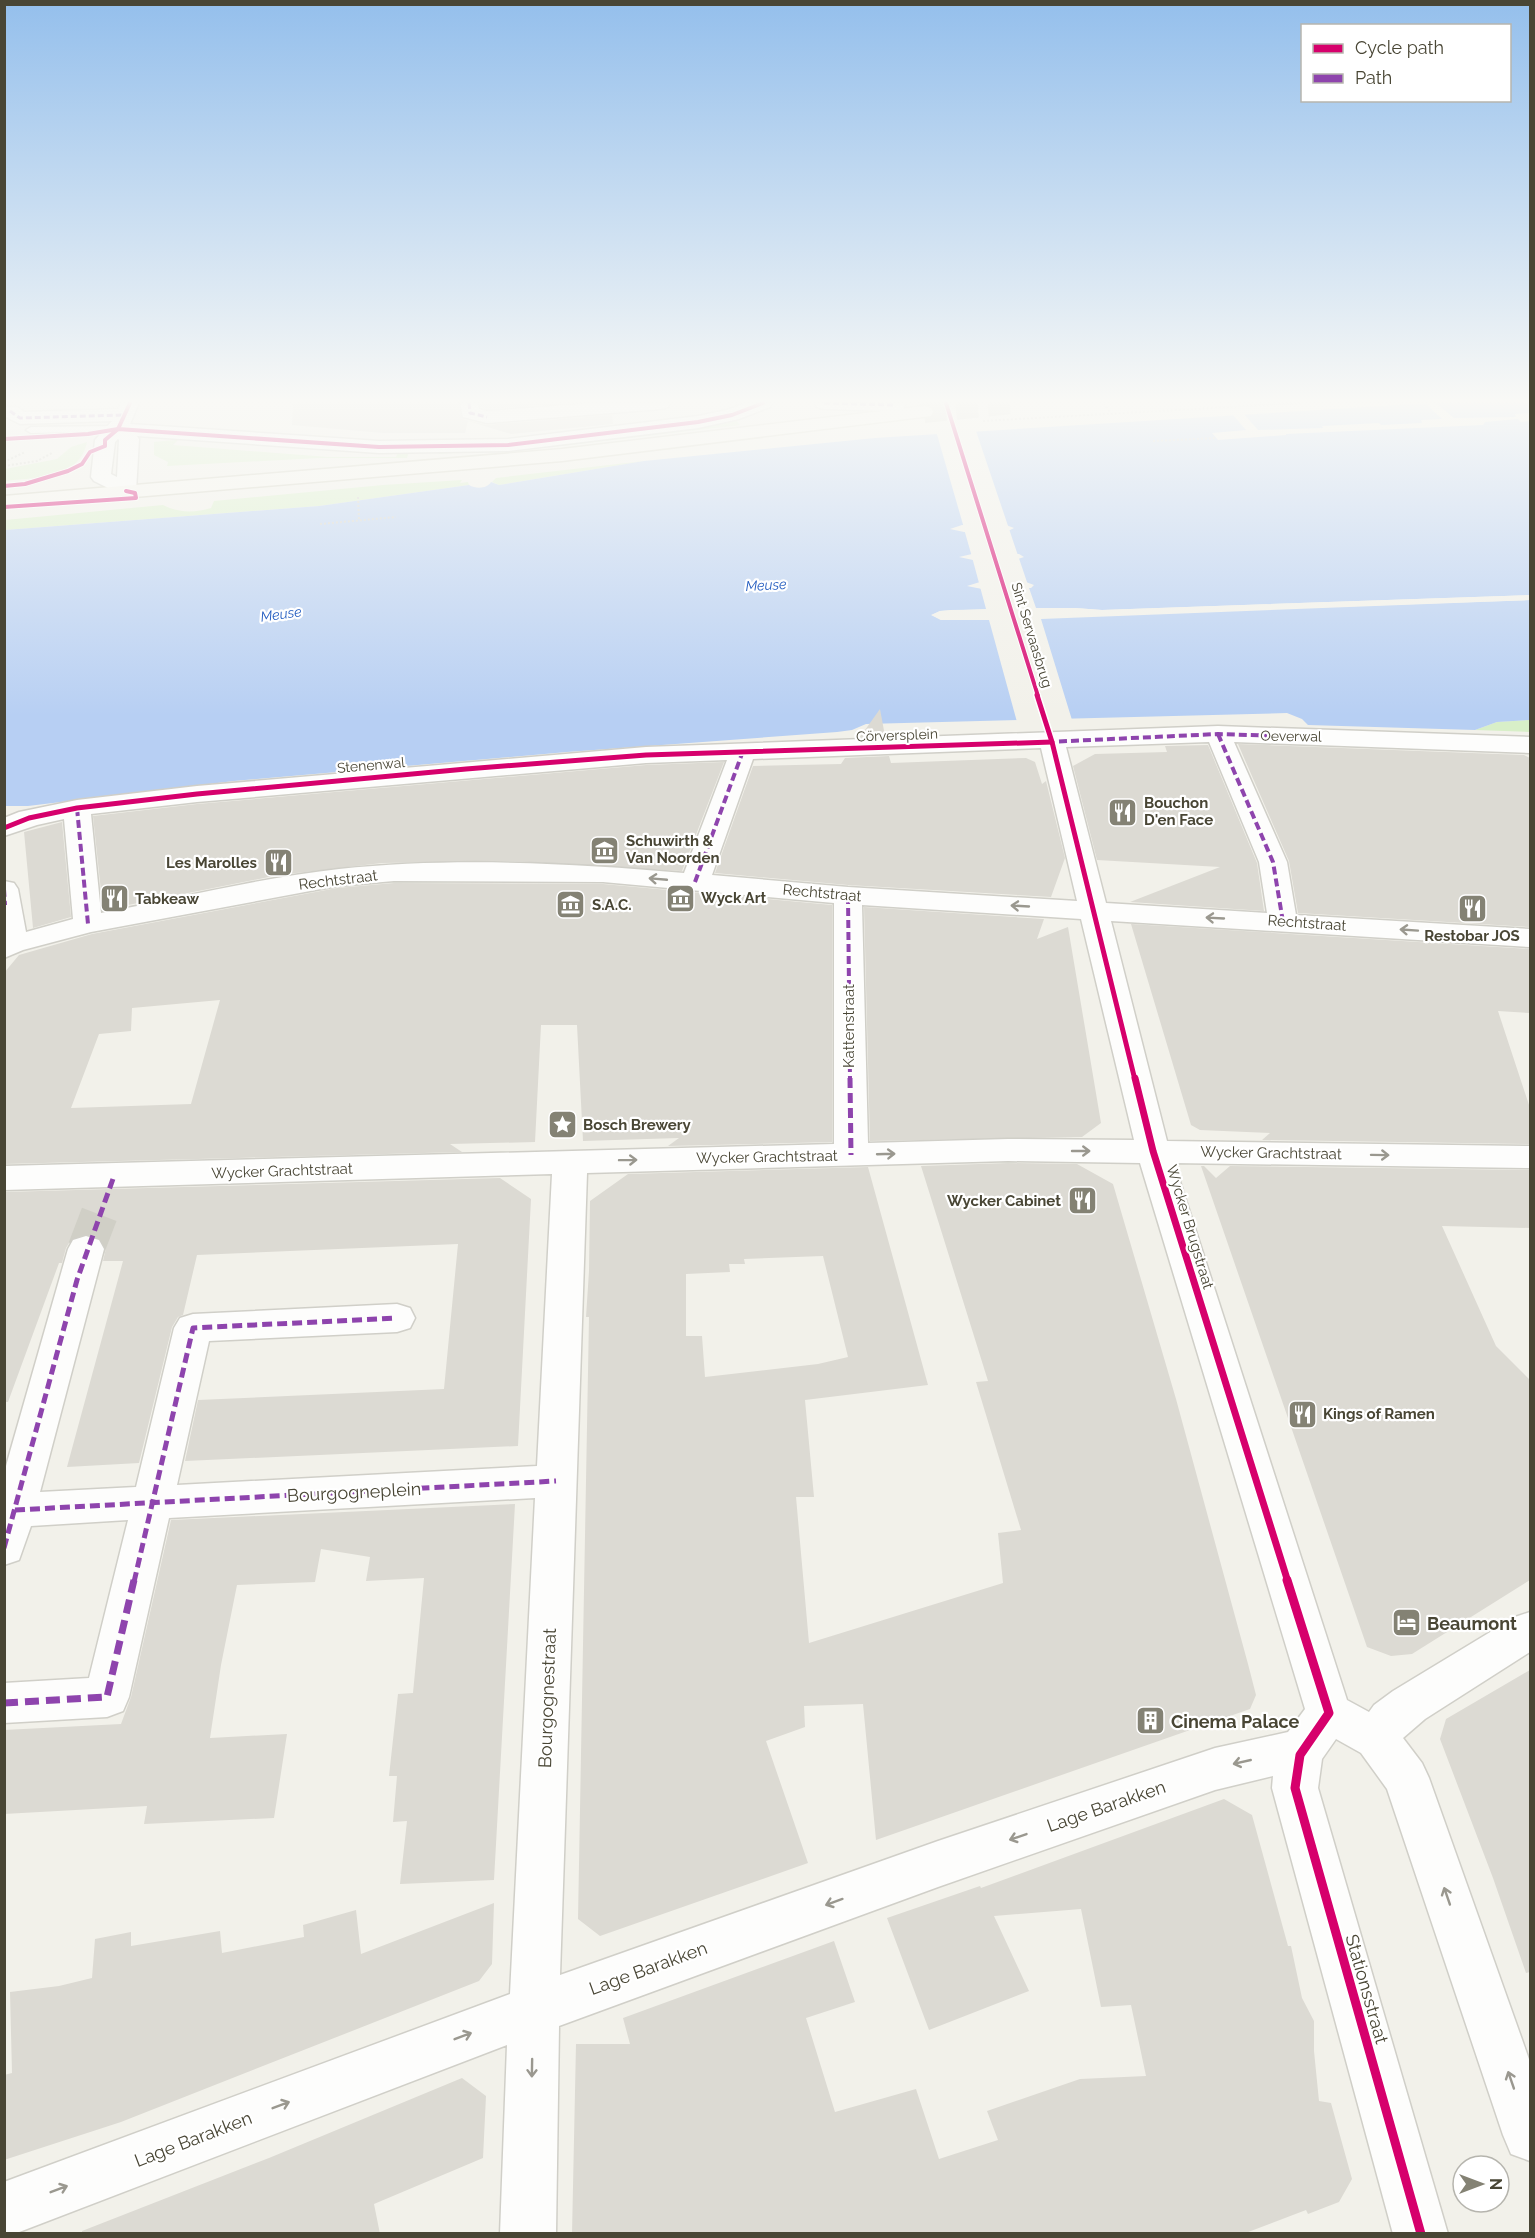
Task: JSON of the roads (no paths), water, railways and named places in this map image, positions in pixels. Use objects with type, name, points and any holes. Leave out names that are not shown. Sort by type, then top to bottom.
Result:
[{"type":"street","name":"Oeverwal","points":[[1052,742],[1218,735],[1530,745]]},
{"type":"street","points":[[1218,735],[1273,862],[1282,922]]},
{"type":"street","name":"Cörversplein","points":[[743,751],[1052,742]]},
{"type":"street","name":"Wycker Brugstraat","points":[[1052,742],[1153,1151],[1329,1713]]},
{"type":"street","points":[[695,882],[743,751]]},
{"type":"street","name":"Stenenwal","points":[[4,828],[30,818],[76,808],[197,794],[645,755],[743,751]]},
{"type":"street","points":[[76,808],[88,924]]},
{"type":"street","name":"Rechtstraat","points":[[9,947],[88,924],[337,878],[394,873],[566,873],[848,896],[1530,938]]},
{"type":"street","name":"Kattenstraat","points":[[848,896],[851,1155]]},
{"type":"street","points":[[5,900],[9,947]]},
{"type":"street","name":"Wycker Grachtstraat","points":[[4,1178],[109,1189],[570,1162],[1008,1150],[1530,1157]]},
{"type":"street","name":"Bourgognestraat","points":[[528,2234],[534,2010],[570,1162]]},
{"type":"street","points":[[4,1548],[82,1264]]},
{"type":"street","points":[[4,1703],[107,1697],[193,1328],[397,1318]]},
{"type":"street","name":"Bourgogneplein","points":[[15,1510],[556,1481]]},
{"type":"street","points":[[1377,1739],[1390,1719],[1409,1705],[1530,1630]]},
{"type":"street","points":[[1300,1752],[1329,1713],[1377,1739],[1406,1778],[1530,2135]]},
{"type":"street","name":"Lage Barakken","points":[[4,2210],[534,2010],[938,1864],[1215,1768],[1277,1754],[1300,1752]]},
{"type":"street","name":"Stationsstraat","points":[[1300,1752],[1295,1768],[1295,1788],[1421,2234]]},
{"type":"water","name":"Meuse","points":[[300,507],[1530,507],[1530,595],[1102,610],[1075,608],[950,610],[932,615],[941,620],[952,620],[1530,600],[1530,720],[1497,722],[1475,730],[1308,725],[1302,719],[1287,713],[866,724],[852,730],[837,732],[567,752],[234,781],[28,806],[5,806],[5,530]],"holes":[[[962,525],[1006,525],[1014,528],[1008,531],[964,532],[950,529]],[[972,554],[1019,554],[1024,557],[973,560],[959,557]],[[980,582],[1026,582],[1034,585],[1031,588],[982,589],[967,586]]]},
{"type":"tunnel","points":[[86,1249],[104,1202]]},
{"type":"place","name":"Bouchon D'en Face","points":[[1123,812]]},
{"type":"place","name":"Schuwirth & Van Noorden","points":[[605,850]]},
{"type":"place","name":"Les Marolles","points":[[278,863]]},
{"type":"place","name":"Wyck Art","points":[[680,898]]},
{"type":"place","name":"Tabkeaw","points":[[114,899]]},
{"type":"place","name":"S.A.C.","points":[[571,905]]},
{"type":"place","name":"Restobar JOS","points":[[1472,909]]},
{"type":"place","name":"Bosch Brewery","points":[[562,1125]]},
{"type":"place","name":"Wycker Cabinet","points":[[1082,1201]]},
{"type":"place","name":"Kings of Ramen","points":[[1302,1414]]},
{"type":"place","name":"Beaumont","points":[[1406,1623]]},
{"type":"place","name":"Cinema Palace","points":[[1150,1721]]}]
